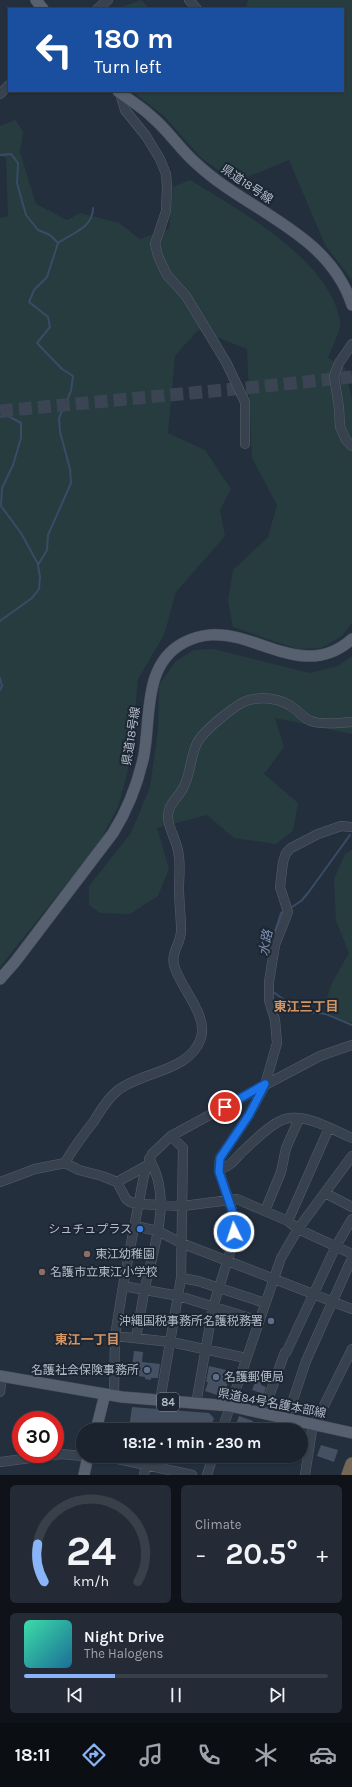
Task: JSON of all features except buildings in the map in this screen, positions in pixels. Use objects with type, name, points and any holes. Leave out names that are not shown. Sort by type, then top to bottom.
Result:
[{"type":"highway","points":[[348,1475],[352,1464]]},
{"type":"main road","points":[[36,0],[42,8]]},
{"type":"main road","name":"県道18号線","points":[[119,92],[152,117],[198,166],[293,231],[328,261],[344,285],[352,305]]},
{"type":"main road","name":"県道18号線","points":[[0,978],[15,962],[113,833],[132,797],[144,753],[150,698],[155,678],[168,654],[177,646],[207,634],[224,635],[286,653],[307,657],[327,654],[336,650],[352,639]]},
{"type":"main road","points":[[1,1377],[109,1395],[99,1423]]},
{"type":"main road","name":"県道84号名護本部線","points":[[109,1395],[160,1401],[230,1406],[352,1433]]},
{"type":"main road","points":[[84,1475],[85,1463]]},
{"type":"street","points":[[98,8],[108,0]]},
{"type":"street","points":[[190,0],[196,8]]},
{"type":"street","points":[[0,94],[8,86]]},
{"type":"street","points":[[119,92],[125,110],[146,136],[160,159],[166,174],[166,211],[155,244],[158,256],[167,275],[186,296],[226,362],[245,402],[245,444]]},
{"type":"street","points":[[352,344],[339,363],[334,376],[339,408],[340,427],[346,440],[352,446]]},
{"type":"street","points":[[65,1163],[110,1097],[137,1079],[174,1065],[185,1059],[198,1044],[201,1038],[202,1032],[199,1016],[183,987],[174,964],[175,949],[182,930],[179,886],[180,869],[178,851],[168,816],[169,810],[187,781],[192,756],[200,737],[242,703],[256,699],[270,698],[284,702],[313,722],[352,722]]},
{"type":"street","points":[[196,1404],[213,1307],[234,1232],[232,1210],[219,1169],[220,1158],[249,1115],[265,1084],[277,1043],[275,1020],[269,1000],[269,982],[275,945],[288,912],[280,886],[283,862],[286,853],[291,848],[318,834],[334,828],[352,827]]},
{"type":"street","points":[[109,1395],[115,1336],[123,1286],[148,1163],[157,1148],[171,1136],[265,1084],[320,1056],[352,1045]]},
{"type":"street","points":[[219,1169],[224,1169],[264,1133],[284,1119],[303,1118],[352,1138]]},
{"type":"street","points":[[265,1211],[281,1172],[286,1148],[299,1119]]},
{"type":"street","points":[[288,1222],[329,1128]]},
{"type":"street","points":[[160,1401],[181,1278],[183,1148],[171,1136]]},
{"type":"street","points":[[224,1423],[281,1258],[298,1229],[352,1156]]},
{"type":"street","points":[[0,1182],[35,1169],[65,1163],[79,1170],[102,1176],[117,1182],[126,1199],[130,1202],[139,1204],[183,1206],[237,1200],[265,1211],[288,1222],[298,1229],[352,1254]]},
{"type":"street","points":[[117,1182],[148,1163]]},
{"type":"street","points":[[136,1338],[158,1231],[161,1205],[160,1190],[155,1168],[148,1163]]},
{"type":"street","points":[[325,1194],[352,1207]]},
{"type":"street","points":[[263,1413],[286,1352],[315,1294],[336,1246],[352,1219]]},
{"type":"street","points":[[135,1226],[158,1231],[181,1243],[352,1309]]},
{"type":"street","points":[[287,1418],[306,1361],[352,1258]]},
{"type":"street","points":[[181,1278],[218,1288],[265,1304]]},
{"type":"street","points":[[123,1286],[179,1296],[259,1321]]},
{"type":"street","points":[[115,1336],[171,1342],[206,1348],[246,1358]]},
{"type":"street","points":[[305,1475],[312,1430],[352,1349]]},
{"type":"street","points":[[0,1392],[1,1377]]},
{"type":"street","points":[[0,1462],[61,1454],[76,1455]]},
{"type":"street","points":[[144,1475],[146,1463]]},
{"type":"street","points":[[156,1463],[192,1475]]},
{"type":"street","points":[[207,1475],[211,1463]]},
{"type":"green space","points":[[141,0],[148,7],[147,8],[120,8]]},
{"type":"green space","points":[[248,0],[352,0],[352,280],[325,245],[289,160],[247,177],[226,175],[201,158],[165,117],[133,92],[344,92],[344,8],[246,8]]},
{"type":"green space","points":[[15,120],[23,131],[20,152],[36,204],[67,220],[80,213],[119,223],[140,239],[169,229],[173,187],[190,180],[233,206],[280,239],[301,257],[319,277],[333,299],[340,321],[338,334],[328,358],[345,368],[352,401],[352,623],[342,636],[321,648],[297,649],[233,627],[228,601],[233,570],[268,537],[277,505],[252,458],[247,349],[198,330],[175,356],[168,433],[205,450],[231,489],[220,510],[225,536],[176,592],[164,635],[138,679],[131,758],[118,807],[99,843],[0,967],[0,218],[8,216],[6,158],[0,156],[0,126]]},
{"type":"green space","points":[[214,649],[310,673],[338,666],[352,656],[352,734],[275,718],[284,747],[264,774],[298,803],[293,831],[276,844],[234,838],[207,815],[157,828],[169,869],[158,896],[130,914],[100,913],[89,905],[89,886],[131,833],[150,787],[158,730],[159,685],[176,661],[194,650]]},
{"type":"green space","points":[[352,850],[352,1023],[337,1019],[324,1006],[332,983],[349,953],[336,921],[334,879],[345,854]]},
{"type":"waterway","points":[[0,155],[11,154],[18,163],[17,183],[26,215],[38,230],[50,235],[58,243],[47,277],[34,290],[29,302],[48,317],[50,327],[37,343],[62,369],[73,376],[71,391],[59,418],[60,432],[70,469],[71,483],[48,535],[47,550],[38,565],[40,577],[39,589],[32,598],[0,621]]},
{"type":"waterway","points":[[58,243],[86,225],[90,220],[93,208]]},
{"type":"waterway","points":[[0,417],[8,416],[21,423],[21,438],[13,465],[2,488],[1,506],[21,533],[38,564]]},
{"type":"waterway","points":[[0,678],[2,686],[0,690]]},
{"type":"waterway","name":"水路","points":[[289,909],[301,901],[308,893],[350,835]]},
{"type":"waterway","name":"水路","points":[[271,944],[281,913],[285,911]]},
{"type":"waterway","name":"水路","points":[[272,991],[294,1007],[309,1012],[326,1014],[352,1025]]},
{"type":"tunnel","points":[[0,411],[352,377]]},
{"type":"place","name":"シュチュプラス","points":[[140,1229]]},
{"type":"place","name":"東江幼稚園","points":[[87,1254]]},
{"type":"place","name":"名護市立東江小学校","points":[[42,1272]]},
{"type":"place","name":"沖縄国税事務所名護税務署","points":[[271,1321]]},
{"type":"place","name":"名護社会保険事務所","points":[[147,1370]]},
{"type":"place","name":"名護郵便局","points":[[216,1377]]},
{"type":"district","name":"東江三丁目","points":[[306,1006]]},
{"type":"district","name":"東江一丁目","points":[[87,1339]]},
{"type":"route","points":[[225,1107],[265,1084],[249,1115],[220,1158],[219,1172],[232,1210],[234,1232]]}]
